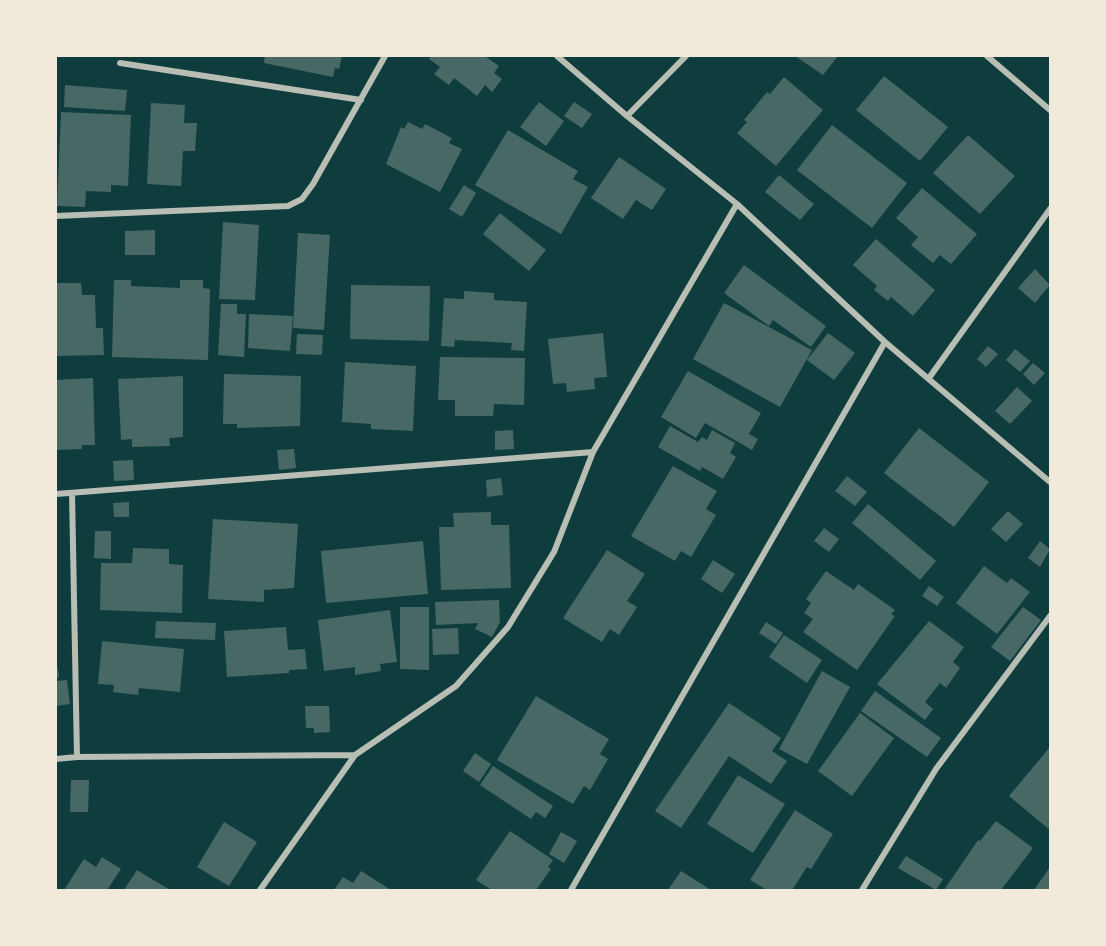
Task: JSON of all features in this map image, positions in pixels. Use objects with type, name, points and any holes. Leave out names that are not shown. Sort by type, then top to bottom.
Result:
[{"type":"street","points":[[56,216],[288,206],[302,199],[313,184],[385,56]]},
{"type":"street","points":[[556,56],[737,204],[885,342],[1050,482]]},
{"type":"street","points":[[627,116],[686,56]]},
{"type":"street","points":[[987,56],[1050,110]]},
{"type":"street","points":[[120,63],[361,100]]},
{"type":"street","points":[[260,891],[355,754],[456,686],[508,627],[554,552],[593,452],[737,204]]},
{"type":"street","points":[[929,378],[1050,209]]},
{"type":"street","points":[[571,891],[885,342]]},
{"type":"street","points":[[56,494],[593,452]]},
{"type":"street","points":[[72,493],[77,757]]},
{"type":"street","points":[[862,891],[936,769],[1050,616]]},
{"type":"street","points":[[56,759],[355,754]]},
{"type":"building","points":[[265,56],[342,56],[339,69],[335,68],[333,77],[264,63]]},
{"type":"building","points":[[431,56],[485,56],[499,66],[494,73],[502,79],[492,92],[485,85],[477,96],[454,78],[449,85],[434,74],[440,67],[429,59]]},
{"type":"building","points":[[795,56],[838,56],[823,75]]},
{"type":"building","points":[[884,76],[948,127],[920,161],[856,110]]},
{"type":"building","points":[[784,77],[823,110],[776,166],[737,133],[747,122],[744,120],[767,92],[770,94]]},
{"type":"building","points":[[65,85],[127,90],[125,111],[64,107]]},
{"type":"building","points":[[539,102],[564,121],[546,146],[520,127]]},
{"type":"building","points":[[574,102],[592,114],[582,128],[564,116]]},
{"type":"building","points":[[151,103],[185,105],[184,123],[197,123],[195,151],[183,151],[181,186],[147,184]]},
{"type":"building","points":[[61,112],[131,115],[128,186],[111,185],[111,192],[86,191],[85,207],[57,206]]},
{"type":"building","points":[[408,122],[422,129],[425,124],[452,138],[449,143],[462,149],[440,192],[386,164],[401,127],[404,129]]},
{"type":"building","points":[[832,125],[907,183],[872,228],[797,170]]},
{"type":"building","points":[[508,130],[578,171],[573,179],[588,187],[561,234],[475,185]]},
{"type":"building","points":[[968,135],[1015,176],[980,214],[933,173]]},
{"type":"building","points":[[619,157],[666,189],[652,210],[636,200],[623,219],[591,198]]},
{"type":"building","points":[[779,175],[814,204],[800,220],[765,192]]},
{"type":"building","points":[[464,185],[476,193],[462,217],[449,209]]},
{"type":"building","points":[[922,188],[977,234],[951,264],[940,255],[933,263],[911,245],[918,237],[896,218]]},
{"type":"building","points":[[500,213],[546,250],[529,271],[483,234]]},
{"type":"building","points":[[223,222],[259,225],[255,300],[219,299]]},
{"type":"building","points":[[155,230],[155,255],[125,255],[125,231]]},
{"type":"building","points":[[298,233],[330,235],[324,330],[293,328]]},
{"type":"building","points":[[876,239],[935,290],[913,316],[891,297],[888,301],[874,290],[877,286],[853,265]]},
{"type":"building","points":[[744,265],[826,326],[811,347],[773,320],[769,326],[724,293]]},
{"type":"building","points":[[1035,269],[1050,285],[1035,303],[1018,288]]},
{"type":"building","points":[[114,280],[131,280],[131,286],[180,288],[180,280],[203,280],[203,288],[210,289],[208,360],[112,357]]},
{"type":"building","points":[[56,283],[81,283],[82,295],[95,295],[96,328],[103,328],[104,355],[56,356]]},
{"type":"building","points":[[351,285],[430,286],[429,341],[350,339]]},
{"type":"building","points":[[464,291],[494,293],[494,300],[527,302],[524,351],[511,350],[512,343],[455,340],[454,347],[441,346],[444,298],[464,299]]},
{"type":"building","points":[[724,303],[812,350],[780,407],[693,359]]},
{"type":"building","points":[[221,304],[237,304],[237,314],[246,314],[244,357],[218,355]]},
{"type":"building","points":[[249,314],[293,316],[290,351],[248,348]]},
{"type":"building","points":[[603,333],[607,377],[594,378],[595,389],[567,392],[566,383],[553,384],[548,339]]},
{"type":"building","points":[[828,333],[855,353],[834,380],[807,360]]},
{"type":"building","points":[[297,334],[323,335],[322,355],[296,354]]},
{"type":"building","points":[[988,346],[998,354],[986,367],[977,359]]},
{"type":"building","points":[[1015,349],[1030,361],[1020,372],[1006,360]]},
{"type":"building","points":[[440,357],[525,358],[524,405],[494,404],[493,416],[455,416],[455,400],[438,400]]},
{"type":"building","points":[[345,362],[416,366],[413,431],[371,429],[371,424],[342,422]]},
{"type":"building","points":[[1033,363],[1045,373],[1034,385],[1023,374]]},
{"type":"building","points":[[688,371],[761,413],[749,434],[758,439],[752,450],[705,423],[696,438],[661,417]]},
{"type":"building","points":[[224,374],[301,376],[300,426],[237,428],[237,424],[223,424]]},
{"type":"building","points":[[183,376],[183,437],[169,438],[170,446],[132,447],[132,439],[121,440],[118,379]]},
{"type":"building","points":[[93,378],[95,445],[82,445],[82,449],[56,450],[56,380]]},
{"type":"building","points":[[1017,387],[1032,401],[1010,424],[995,411]]},
{"type":"building","points":[[670,426],[698,442],[702,437],[707,440],[712,430],[735,443],[730,453],[736,457],[723,479],[702,467],[700,471],[658,447]]},
{"type":"building","points":[[919,428],[989,482],[954,527],[884,473]]},
{"type":"building","points":[[513,430],[514,449],[495,450],[495,431]]},
{"type":"building","points":[[294,449],[296,468],[279,470],[277,450]]},
{"type":"building","points":[[133,460],[134,480],[114,481],[113,461]]},
{"type":"building","points":[[673,466],[717,491],[706,509],[716,515],[691,557],[681,551],[675,561],[631,536]]},
{"type":"building","points":[[847,476],[867,492],[855,506],[835,491]]},
{"type":"building","points":[[501,478],[503,495],[487,497],[486,480]]},
{"type":"building","points":[[129,502],[129,517],[114,517],[113,503]]},
{"type":"building","points":[[868,504],[936,561],[920,580],[852,523]]},
{"type":"building","points":[[1008,511],[1023,524],[1006,542],[991,529]]},
{"type":"building","points":[[491,512],[491,525],[509,525],[511,588],[441,590],[439,527],[454,527],[453,513]]},
{"type":"building","points":[[213,519],[298,524],[294,588],[264,590],[264,602],[208,599]]},
{"type":"building","points":[[824,528],[839,539],[829,552],[814,541]]},
{"type":"building","points":[[95,531],[111,531],[111,559],[94,558]]},
{"type":"building","points":[[423,541],[428,594],[326,603],[321,551]]},
{"type":"building","points":[[1040,541],[1050,549],[1040,567],[1028,558]]},
{"type":"building","points":[[133,548],[169,549],[169,564],[183,565],[182,613],[100,610],[101,563],[132,563]]},
{"type":"building","points":[[607,550],[645,574],[627,601],[637,607],[619,635],[610,629],[602,642],[563,618]]},
{"type":"building","points":[[713,560],[735,574],[722,593],[701,579]]},
{"type":"building","points":[[984,566],[1007,583],[1011,578],[1030,592],[997,634],[956,603]]},
{"type":"building","points":[[826,571],[854,590],[858,584],[895,610],[891,614],[895,616],[857,670],[803,632],[813,619],[804,613],[811,603],[806,599]]},
{"type":"building","points":[[929,586],[944,597],[937,606],[922,596]]},
{"type":"building","points":[[499,600],[500,622],[492,637],[475,629],[478,623],[436,625],[435,602]]},
{"type":"building","points":[[400,607],[429,607],[429,670],[400,669]]},
{"type":"building","points":[[1023,607],[1041,620],[1010,661],[991,647]]},
{"type":"building","points":[[390,610],[397,662],[380,664],[381,671],[355,675],[355,667],[324,671],[318,620]]},
{"type":"building","points":[[156,621],[216,623],[215,640],[155,638]]},
{"type":"building","points":[[929,621],[964,647],[953,662],[960,668],[946,688],[940,683],[925,702],[933,709],[925,720],[877,684]]},
{"type":"building","points":[[766,622],[783,633],[776,644],[759,633]]},
{"type":"building","points":[[286,627],[288,650],[305,649],[307,669],[289,670],[289,673],[227,677],[224,631]]},
{"type":"building","points":[[458,628],[459,654],[433,655],[432,629]]},
{"type":"building","points":[[784,635],[822,660],[807,683],[769,657]]},
{"type":"building","points":[[102,641],[184,649],[180,692],[139,688],[138,695],[113,692],[114,685],[98,684]]},
{"type":"building","points":[[56,658],[59,677],[56,678]]},
{"type":"building","points":[[822,671],[850,687],[807,764],[779,749]]},
{"type":"building","points":[[67,680],[70,704],[56,706],[56,681]]},
{"type":"building","points":[[875,691],[941,738],[927,757],[861,711]]},
{"type":"building","points":[[536,696],[609,739],[600,754],[608,759],[590,790],[584,786],[573,804],[497,760]]},
{"type":"building","points":[[729,703],[781,738],[772,751],[787,761],[771,784],[729,756],[681,828],[655,811]]},
{"type":"building","points":[[305,706],[329,706],[330,732],[314,733],[314,728],[306,728]]},
{"type":"building","points":[[860,713],[894,738],[852,796],[818,771]]},
{"type":"building","points":[[1050,747],[1050,830],[1009,796]]},
{"type":"building","points":[[475,753],[491,764],[479,782],[463,771]]},
{"type":"building","points":[[493,766],[553,806],[545,818],[536,812],[531,819],[480,785]]},
{"type":"building","points":[[738,775],[785,804],[753,853],[707,824]]},
{"type":"building","points":[[71,780],[89,780],[88,812],[70,812]]},
{"type":"building","points":[[795,810],[833,834],[811,869],[807,867],[792,890],[767,890],[750,880]]},
{"type":"building","points":[[996,821],[1033,848],[1001,890],[944,890],[978,840],[980,841]]},
{"type":"building","points":[[224,822],[257,842],[229,886],[197,867]]},
{"type":"building","points":[[510,831],[553,860],[548,867],[551,869],[536,890],[492,890],[476,880]]},
{"type":"building","points":[[561,832],[577,841],[564,863],[549,854]]},
{"type":"building","points":[[906,856],[943,879],[936,890],[898,868]]},
{"type":"building","points":[[102,857],[121,869],[107,890],[64,890],[84,859],[96,867]]},
{"type":"building","points":[[1050,867],[1050,890],[1034,890]]},
{"type":"building","points":[[137,870],[170,890],[124,890]]},
{"type":"building","points":[[361,871],[391,890],[334,890],[343,877],[353,883]]},
{"type":"building","points":[[681,871],[711,890],[668,890]]}]
